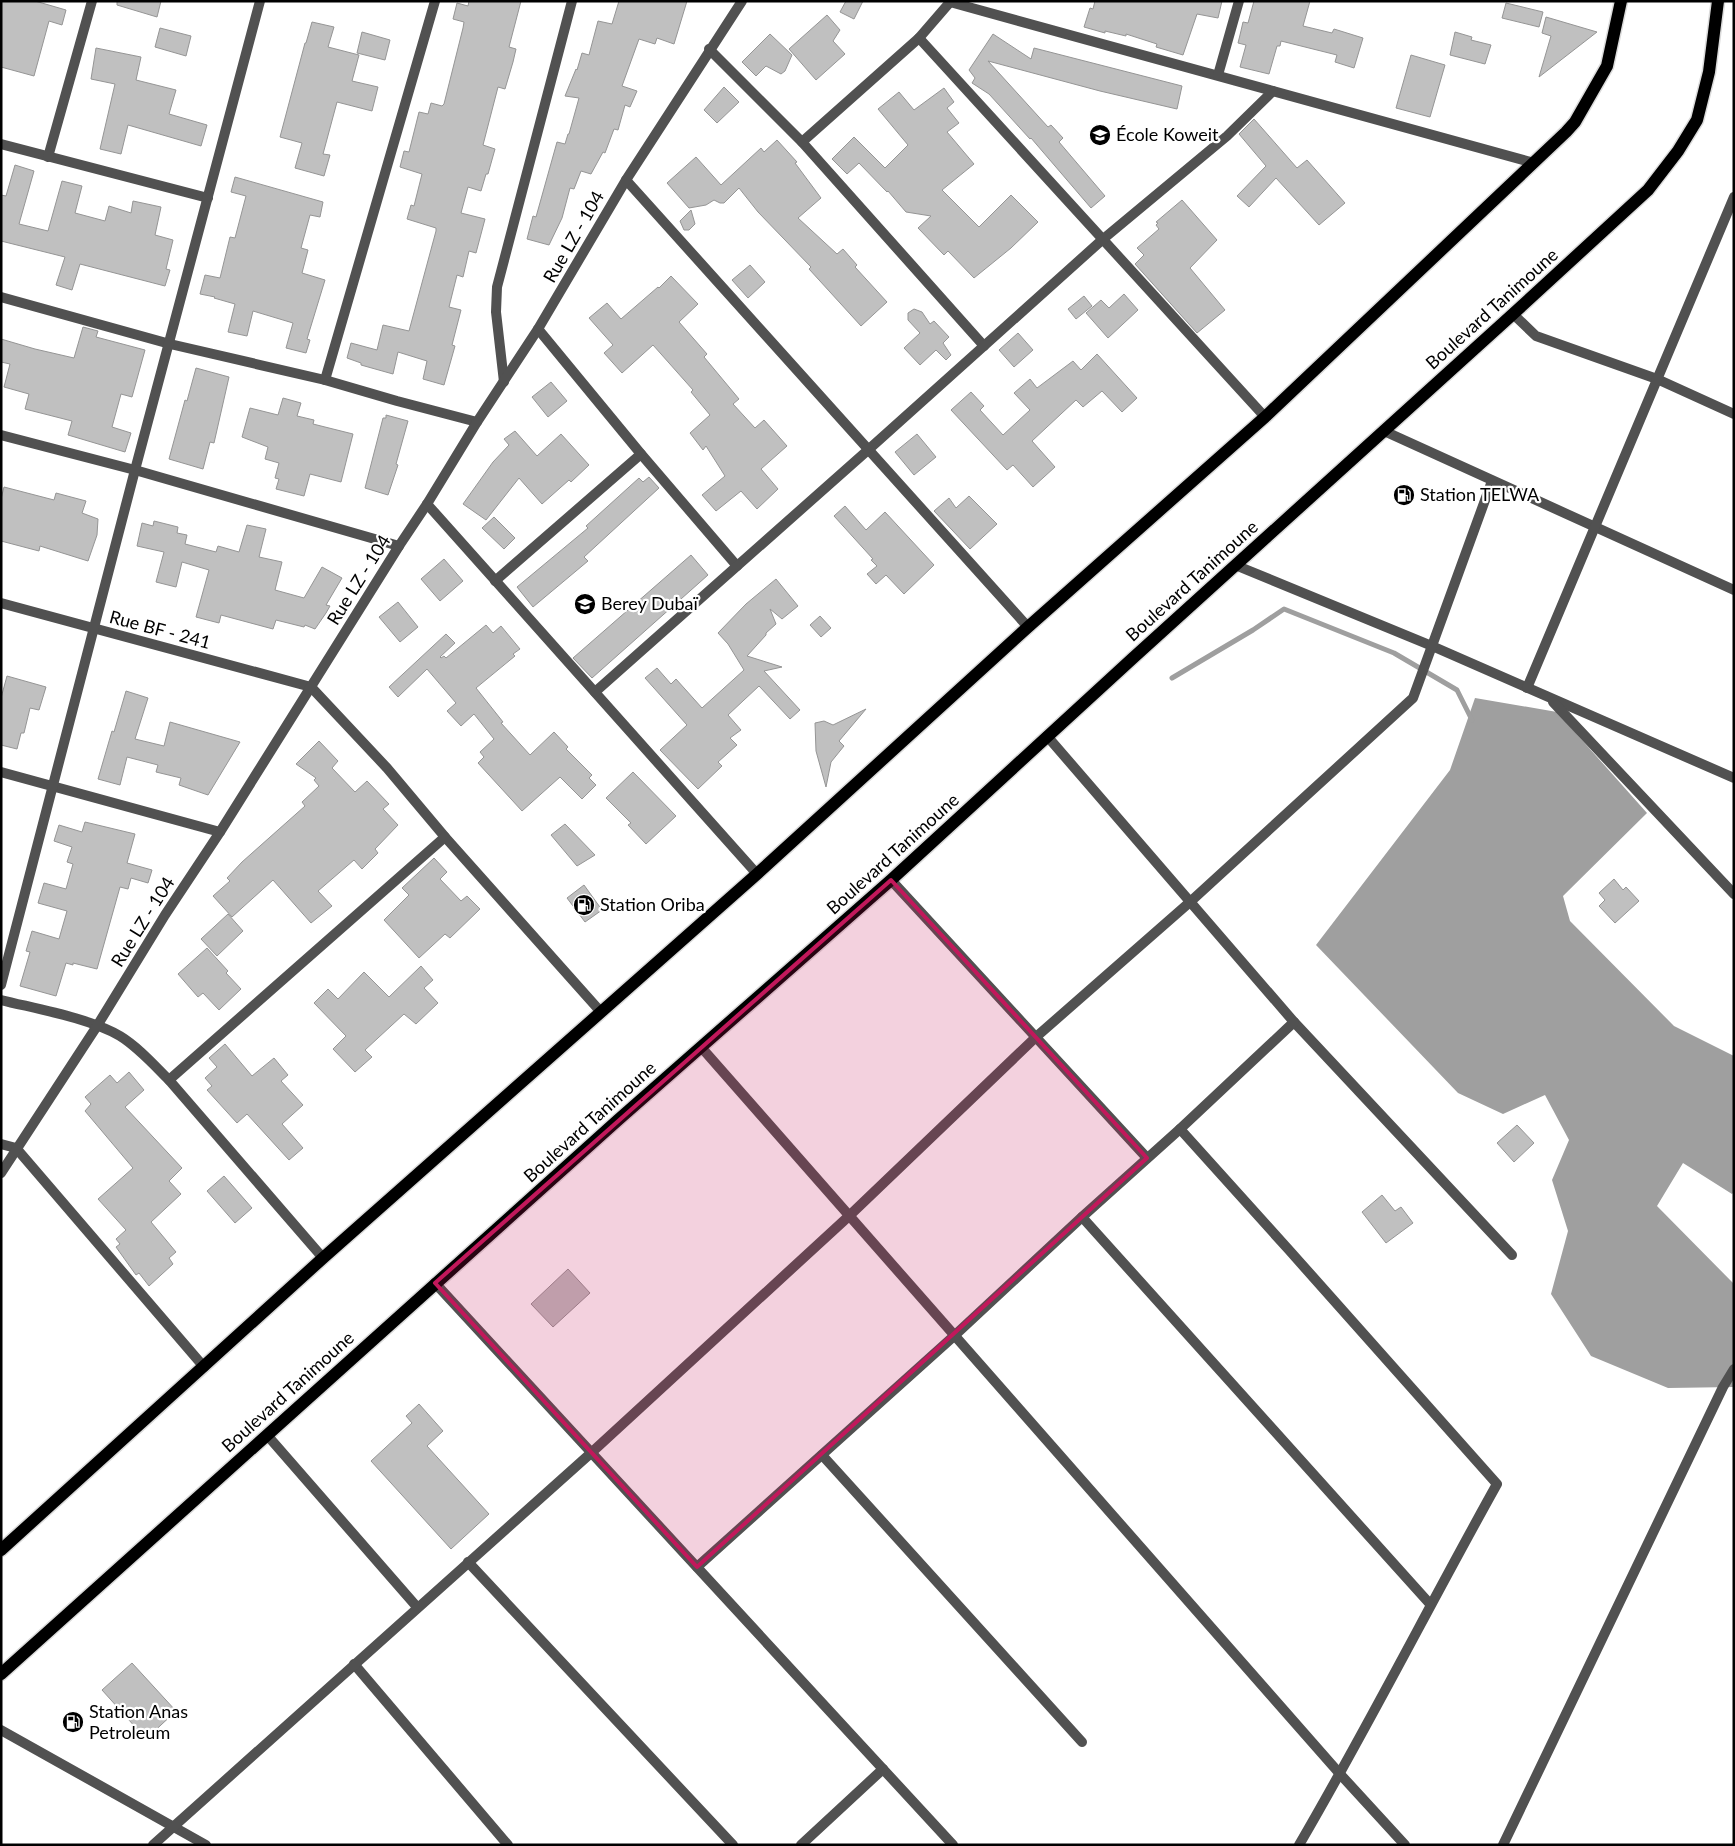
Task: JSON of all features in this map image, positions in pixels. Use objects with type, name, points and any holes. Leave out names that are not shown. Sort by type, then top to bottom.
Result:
[{"type":"main road","points":[[1,1550],[323,1258],[757,874],[1028,627],[1265,417],[1534,163],[1575,122],[1607,66],[1620,1]]},
{"type":"main road","name":"Boulevard Tanimoune","points":[[1,1674],[435,1283],[891,880],[1648,190],[1678,151],[1696,120],[1709,72],[1718,1]]},
{"type":"street","points":[[48,157],[92,1]]},
{"type":"street","points":[[1,985],[135,470],[260,1]]},
{"type":"street","points":[[325,380],[434,1]]},
{"type":"street","points":[[504,382],[496,312],[497,286],[572,1]]},
{"type":"street","name":"Rue LZ - 104","points":[[1,1173],[98,1026],[165,915],[220,832],[427,504],[476,422],[538,329],[626,180],[709,49],[742,1]]},
{"type":"street","points":[[1218,75],[1239,1]]},
{"type":"street","points":[[802,142],[919,38],[950,2],[1534,163]]},
{"type":"street","points":[[919,38],[1265,417]]},
{"type":"street","points":[[709,49],[802,142],[984,346]]},
{"type":"street","points":[[595,692],[1102,240],[1227,136],[1273,91]]},
{"type":"street","points":[[1,144],[208,198]]},
{"type":"street","points":[[626,180],[1028,627]]},
{"type":"street","points":[[1527,688],[1734,197]]},
{"type":"street","points":[[1,297],[170,344],[325,380],[476,422]]},
{"type":"street","points":[[1513,314],[1536,336],[1657,379],[1734,414]]},
{"type":"street","points":[[538,329],[737,566]]},
{"type":"street","points":[[1384,431],[1734,590]]},
{"type":"street","points":[[1,435],[135,470],[399,546]]},
{"type":"street","points":[[495,581],[641,454]]},
{"type":"street","points":[[153,1845],[591,1453],[849,1216],[1036,1037],[1190,902],[1412,698],[1492,481]]},
{"type":"street","points":[[427,504],[757,874]]},
{"type":"street","points":[[1235,565],[1432,646],[1734,778]]},
{"type":"street","name":"Rue BF - 241","points":[[1,604],[311,687]]},
{"type":"street","points":[[311,687],[386,768],[600,1011]]},
{"type":"street","points":[[1549,698],[1734,894]]},
{"type":"street","points":[[1047,736],[1294,1022],[1512,1255]]},
{"type":"street","points":[[1,772],[220,832]]},
{"type":"street","points":[[169,1080],[445,837]]},
{"type":"street","points":[[891,880],[1147,1158]]},
{"type":"street","points":[[1,1000],[98,1026],[120,1037],[141,1053],[169,1080],[323,1258]]},
{"type":"street","points":[[697,1567],[954,1336],[1294,1022]]},
{"type":"street","points":[[701,1047],[1340,1774],[1405,1845]]},
{"type":"street","points":[[1180,1129],[1497,1484],[1430,1604],[1340,1774],[1298,1845]]},
{"type":"street","points":[[1,1144],[16,1148],[204,1367]]},
{"type":"street","points":[[1082,1217],[1430,1604]]},
{"type":"street","points":[[435,1283],[953,1845]]},
{"type":"street","points":[[1503,1845],[1723,1387],[1734,1369]]},
{"type":"street","points":[[267,1435],[417,1608]]},
{"type":"street","points":[[822,1455],[1082,1742]]},
{"type":"street","points":[[468,1562],[733,1845]]},
{"type":"street","points":[[354,1664],[508,1845]]},
{"type":"street","points":[[1,1730],[206,1845]]},
{"type":"street","points":[[801,1845],[883,1769]]},
{"type":"highlighted area","points":[[891,880],[1147,1158],[697,1567],[435,1283]]},
{"type":"shaded area","points":[[1475,698],[1557,712],[1647,813],[1563,896],[1570,921],[1674,1026],[1734,1056],[1734,1192],[1732,1194],[1683,1163],[1657,1206],[1734,1284],[1734,1387],[1668,1388],[1591,1356],[1551,1294],[1568,1231],[1552,1180],[1569,1140],[1545,1095],[1503,1114],[1458,1093],[1316,945],[1450,770]]},
{"type":"building","points":[[1,1],[35,1],[66,10],[62,25],[49,21],[34,76],[1,67]]},
{"type":"building","points":[[117,1],[161,1],[157,17],[117,5]]},
{"type":"building","points":[[469,1],[521,1],[509,47],[516,49],[513,62],[505,89],[498,87],[483,145],[495,149],[488,174],[486,174],[481,191],[468,187],[461,213],[485,219],[476,253],[469,251],[463,277],[457,275],[449,307],[461,310],[452,345],[455,346],[444,385],[423,379],[427,361],[398,352],[393,374],[361,365],[361,363],[347,358],[351,343],[377,350],[383,325],[409,331],[436,228],[407,219],[411,205],[414,206],[422,174],[400,167],[404,151],[409,152],[419,112],[428,114],[431,103],[442,106],[444,104],[464,22],[453,19],[457,3],[468,6]]},
{"type":"building","points":[[619,1],[687,1],[674,44],[657,38],[655,44],[639,39],[622,86],[637,91],[630,107],[625,105],[618,130],[614,129],[605,153],[603,152],[591,174],[581,171],[574,189],[570,188],[562,218],[549,245],[527,239],[533,216],[536,217],[557,142],[565,144],[579,98],[565,96],[577,70],[582,53],[589,55],[598,21],[612,24]]},
{"type":"building","points":[[846,1],[863,1],[854,19],[840,12]]},
{"type":"building","points":[[1095,1],[1222,1],[1218,18],[1197,14],[1183,55],[1156,47],[1157,44],[1126,34],[1126,36],[1105,31],[1105,33],[1084,27],[1090,8],[1093,9]]},
{"type":"building","points":[[1254,1],[1310,1],[1303,26],[1332,33],[1334,29],[1363,38],[1354,68],[1335,62],[1337,55],[1281,41],[1280,46],[1277,46],[1269,74],[1240,67],[1246,45],[1238,43],[1243,22],[1248,23]]},
{"type":"building","points":[[1506,3],[1543,12],[1539,27],[1502,18]]},
{"type":"building","points":[[827,15],[840,30],[833,41],[845,54],[816,80],[789,49]]},
{"type":"building","points":[[1546,17],[1597,32],[1539,77],[1551,36],[1542,33]]},
{"type":"building","points":[[312,22],[334,27],[328,47],[359,55],[352,81],[378,87],[372,111],[337,102],[323,154],[330,155],[324,176],[295,168],[302,143],[280,137]]},
{"type":"building","points":[[160,28],[191,36],[186,56],[155,47]]},
{"type":"building","points":[[362,32],[390,40],[385,60],[357,53]]},
{"type":"building","points":[[1455,32],[1472,37],[1471,40],[1491,45],[1485,64],[1450,55]]},
{"type":"building","points":[[770,34],[792,55],[785,71],[781,74],[766,66],[756,76],[742,62]]},
{"type":"building","points":[[993,34],[1031,59],[1034,48],[1182,86],[1177,109],[1100,91],[988,61],[1048,127],[1051,125],[1063,138],[1059,142],[1105,196],[1091,208],[1031,138],[989,94],[972,83],[975,78],[969,70]]},
{"type":"building","points":[[96,48],[141,57],[136,80],[176,90],[169,114],[207,125],[201,146],[128,125],[121,154],[100,149],[115,84],[91,79]]},
{"type":"building","points":[[1411,55],[1445,65],[1430,117],[1396,108]]},
{"type":"building","points":[[724,87],[739,102],[717,123],[704,110]]},
{"type":"building","points":[[944,88],[954,102],[947,108],[959,123],[947,132],[974,164],[942,190],[979,227],[1011,195],[1038,222],[1011,248],[974,278],[948,251],[944,255],[918,228],[931,216],[906,212],[888,191],[859,163],[847,174],[832,159],[854,137],[885,168],[908,145],[878,109],[899,92],[914,110]]},
{"type":"building","points":[[1254,119],[1297,168],[1307,160],[1345,203],[1319,225],[1276,178],[1249,207],[1237,196],[1266,166],[1239,134]]},
{"type":"building","points":[[777,140],[797,162],[795,163],[821,198],[798,218],[837,254],[843,249],[857,265],[855,267],[887,302],[861,326],[809,269],[811,267],[758,212],[739,188],[724,203],[714,200],[706,205],[689,208],[667,183],[696,157],[721,185],[761,148],[764,152]]},
{"type":"building","points":[[15,165],[34,171],[19,224],[48,231],[62,181],[82,186],[75,213],[105,221],[109,206],[131,213],[133,201],[161,207],[155,235],[173,240],[166,269],[170,270],[165,286],[80,264],[72,290],[56,285],[65,257],[1,241],[1,195],[6,196]]},
{"type":"building","points":[[235,177],[323,202],[320,217],[310,215],[301,248],[308,250],[302,273],[325,280],[307,339],[310,340],[306,353],[286,348],[293,323],[253,311],[247,336],[228,332],[235,304],[200,294],[205,275],[220,278],[230,237],[235,238],[246,196],[231,192]]},
{"type":"building","points":[[1182,200],[1217,240],[1190,268],[1225,310],[1197,333],[1135,264],[1144,255],[1137,248],[1159,229],[1156,222]]},
{"type":"building","points":[[691,210],[695,224],[689,230],[684,230],[680,221]]},
{"type":"building","points":[[750,265],[765,282],[748,298],[732,280]]},
{"type":"building","points":[[671,276],[698,304],[679,322],[707,354],[704,357],[739,399],[733,404],[755,428],[764,420],[787,446],[761,469],[778,489],[757,509],[741,491],[716,511],[702,495],[725,476],[706,446],[703,450],[690,433],[710,415],[691,392],[693,390],[653,345],[622,373],[604,353],[613,345],[589,318],[607,303],[621,319]]},
{"type":"building","points":[[1124,294],[1138,310],[1108,338],[1086,313],[1101,300],[1109,308]]},
{"type":"building","points":[[1084,296],[1092,306],[1076,319],[1068,309]]},
{"type":"building","points":[[914,309],[922,312],[930,324],[934,321],[949,337],[943,343],[951,355],[946,360],[936,350],[920,365],[904,348],[920,333],[908,320],[908,313]]},
{"type":"building","points":[[83,327],[98,331],[96,337],[145,350],[132,397],[121,394],[112,427],[131,433],[125,452],[68,435],[72,421],[25,409],[29,394],[4,387],[10,364],[1,362],[1,339],[74,358]]},
{"type":"building","points":[[1018,333],[1033,350],[1014,367],[999,350]]},
{"type":"building","points":[[1097,354],[1137,398],[1122,412],[1102,391],[1083,407],[1076,400],[1032,441],[1055,467],[1033,487],[1013,465],[1007,470],[951,410],[971,392],[984,406],[980,410],[1003,435],[1030,410],[1014,393],[1030,379],[1037,388],[1073,361],[1081,370]]},
{"type":"building","points":[[196,368],[229,377],[214,443],[210,442],[203,469],[169,459]]},
{"type":"building","points":[[551,382],[567,401],[548,417],[532,397]]},
{"type":"building","points":[[283,398],[301,403],[297,416],[314,420],[313,424],[353,434],[341,482],[310,474],[304,496],[276,489],[279,479],[275,478],[279,463],[265,459],[268,447],[242,437],[250,408],[278,415]]},
{"type":"building","points":[[386,415],[408,421],[396,464],[398,465],[388,495],[365,488],[383,418],[386,418]]},
{"type":"building","points":[[515,431],[537,456],[561,434],[589,465],[571,482],[569,480],[542,504],[519,478],[486,520],[463,504],[493,462],[509,445],[504,439]]},
{"type":"building","points":[[917,434],[936,457],[914,475],[895,452]]},
{"type":"building","points":[[649,477],[659,488],[584,557],[588,561],[533,607],[517,587],[588,528],[586,526],[639,478],[643,482]]},
{"type":"building","points":[[4,487],[54,500],[56,493],[86,501],[82,513],[98,519],[97,535],[88,561],[40,546],[39,551],[1,541],[1,499]]},
{"type":"building","points":[[969,496],[997,524],[970,549],[934,511],[949,498],[956,508]]},
{"type":"building","points":[[845,506],[866,530],[885,512],[934,565],[904,594],[886,575],[876,584],[867,574],[877,566],[871,560],[873,559],[834,516]]},
{"type":"building","points":[[494,517],[515,538],[504,549],[482,528]]},
{"type":"building","points":[[154,521],[178,527],[177,533],[187,535],[185,544],[216,552],[218,546],[239,552],[247,525],[266,529],[259,557],[282,562],[275,590],[304,598],[322,567],[342,578],[326,605],[330,606],[315,629],[305,625],[304,627],[276,620],[273,629],[221,615],[219,623],[196,617],[209,570],[182,562],[176,587],[156,582],[164,552],[137,546],[142,523],[153,526]]},
{"type":"building","points":[[691,555],[708,575],[592,678],[573,658]]},
{"type":"building","points":[[444,559],[463,581],[440,601],[421,579]]},
{"type":"building","points":[[776,579],[798,606],[782,619],[770,609],[776,624],[747,656],[782,667],[764,671],[800,710],[790,719],[759,686],[728,715],[741,730],[730,738],[737,745],[718,762],[722,766],[698,789],[660,750],[687,725],[645,678],[657,668],[671,684],[676,679],[702,708],[744,670],[728,644],[718,633],[746,604]]},
{"type":"building","points":[[398,602],[418,627],[400,642],[379,617]]},
{"type":"building","points":[[820,616],[831,628],[821,637],[810,625]]},
{"type":"building","points":[[486,625],[493,633],[501,626],[520,649],[513,654],[515,656],[476,688],[503,722],[501,723],[530,755],[554,732],[568,747],[566,749],[592,775],[589,778],[596,785],[582,799],[560,777],[522,811],[478,763],[484,757],[480,752],[494,739],[474,714],[461,726],[447,711],[456,703],[427,669],[398,697],[389,687],[446,634],[455,643],[441,658],[444,656],[446,658]]},
{"type":"building","points":[[7,676],[46,687],[39,710],[30,708],[24,733],[21,733],[17,749],[1,745],[1,698]]},
{"type":"building","points":[[126,691],[148,698],[135,739],[164,746],[170,722],[240,742],[208,795],[179,785],[181,778],[156,772],[158,765],[127,757],[120,785],[98,779]]},
{"type":"building","points":[[866,709],[839,741],[844,746],[831,762],[826,787],[816,751],[815,723],[824,721],[833,725]]},
{"type":"building","points":[[319,741],[338,761],[332,768],[355,792],[367,781],[389,804],[383,809],[398,825],[375,849],[378,853],[362,869],[354,860],[318,891],[332,906],[311,923],[273,880],[232,917],[213,896],[230,881],[227,878],[242,862],[305,806],[302,802],[319,786],[314,780],[316,778],[296,764]]},
{"type":"building","points":[[633,772],[676,816],[646,844],[628,825],[631,823],[606,798]]},
{"type":"building","points":[[85,822],[135,834],[127,863],[152,870],[148,883],[131,878],[128,889],[120,887],[97,969],[66,963],[56,996],[20,986],[30,952],[26,951],[32,931],[59,939],[67,911],[38,903],[44,883],[66,889],[73,864],[67,862],[72,847],[54,841],[59,825],[82,832]]},
{"type":"building","points":[[565,824],[595,855],[577,866],[551,835]]},
{"type":"building","points":[[434,858],[447,872],[440,879],[461,901],[467,896],[480,909],[450,938],[445,934],[419,958],[384,920],[409,895],[402,888]]},
{"type":"building","points":[[1614,879],[1623,890],[1626,887],[1639,901],[1615,923],[1599,906],[1605,900],[1599,893]]},
{"type":"building","points":[[584,885],[602,910],[585,922],[567,898]]},
{"type":"building","points":[[228,914],[243,931],[217,956],[201,939]]},
{"type":"building","points":[[207,948],[241,989],[219,1010],[203,993],[198,997],[178,974]]},
{"type":"building","points":[[421,966],[433,980],[424,988],[438,1003],[416,1024],[404,1014],[365,1050],[372,1057],[355,1072],[333,1049],[346,1036],[314,1003],[328,989],[338,999],[364,972],[389,997]]},
{"type":"building","points":[[225,1044],[252,1076],[274,1058],[288,1075],[281,1081],[303,1105],[282,1124],[303,1148],[289,1160],[247,1114],[237,1123],[207,1090],[212,1086],[205,1078],[217,1067],[209,1058]]},
{"type":"building","points":[[129,1072],[144,1090],[125,1107],[182,1168],[169,1181],[181,1194],[151,1222],[176,1252],[169,1258],[173,1264],[149,1286],[139,1273],[136,1275],[116,1247],[120,1244],[116,1239],[126,1230],[98,1199],[133,1168],[85,1111],[91,1104],[85,1097],[110,1075],[117,1083]]},
{"type":"building","points":[[1517,1125],[1534,1143],[1514,1162],[1497,1143]]},
{"type":"building","points":[[224,1176],[252,1208],[235,1223],[207,1191]]},
{"type":"building","points":[[1382,1195],[1395,1211],[1401,1207],[1413,1223],[1386,1243],[1362,1212]]},
{"type":"building","points":[[568,1269],[590,1293],[553,1327],[531,1304]]},
{"type":"building","points":[[419,1404],[443,1431],[427,1446],[489,1514],[451,1549],[371,1461],[412,1423],[406,1416]]},
{"type":"building","points":[[132,1663],[176,1711],[146,1739],[102,1690]]},
{"type":"waterway","points":[[1172,678],[1253,630],[1284,609],[1394,653],[1457,690],[1472,720]]},
{"type":"place","name":"École Koweit","points":[[1100,135]]},
{"type":"place","name":"Station TELWA","points":[[1404,495]]},
{"type":"place","name":"Berey Dubaï","points":[[585,604]]},
{"type":"place","name":"Station Oriba","points":[[584,905]]},
{"type":"place","name":"Station Anas Petroleum","points":[[73,1722]]}]
